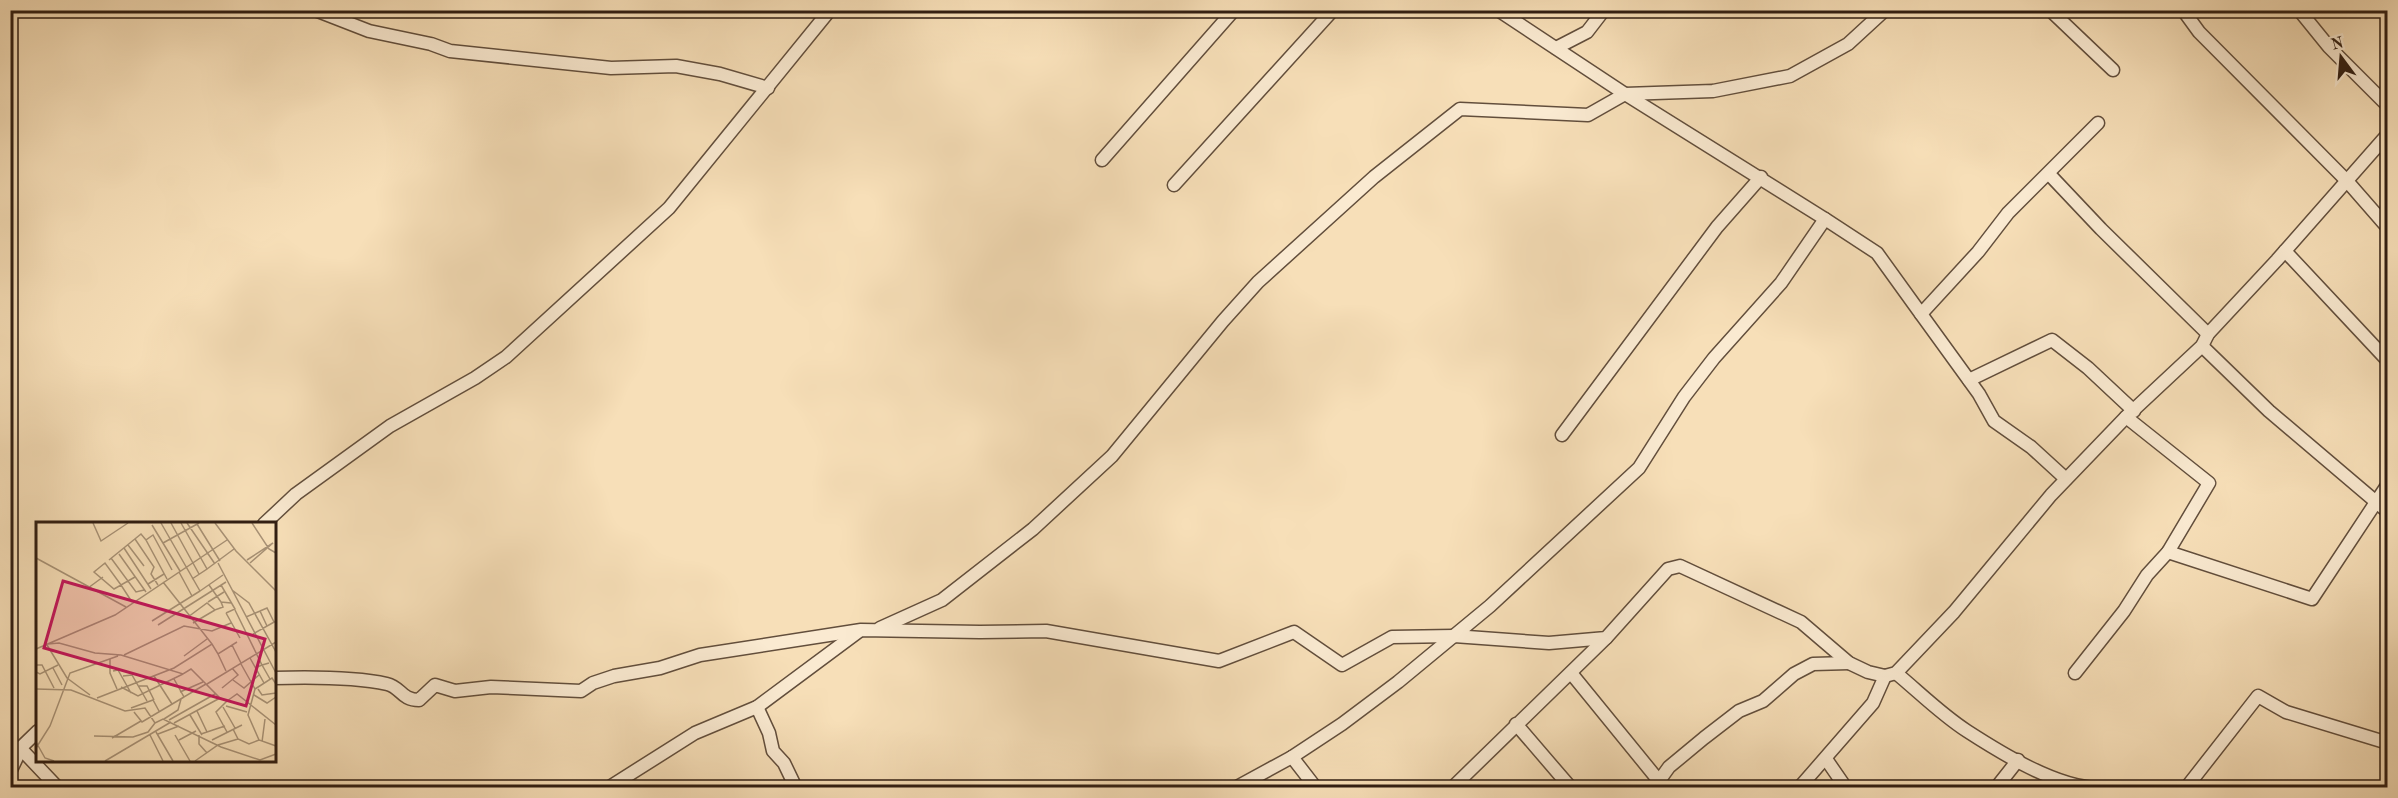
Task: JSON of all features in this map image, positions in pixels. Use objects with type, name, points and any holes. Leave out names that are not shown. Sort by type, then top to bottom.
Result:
[{"type":"street","points":[[315,10],[369,31],[431,44],[450,51],[611,68],[676,66],[720,74],[768,88]]},
{"type":"street","points":[[1102,160],[1234,10]]},
{"type":"street","points":[[1174,185],[1333,10]]},
{"type":"street","points":[[1498,10],[1625,94],[1761,177],[1877,253],[1969,380],[1994,421],[2031,447],[2066,479]]},
{"type":"street","points":[[1556,48],[1587,32],[1604,10]]},
{"type":"street","points":[[874,630],[942,600],[1033,529],[1112,456],[1258,282],[1374,177],[1460,109],[1587,115],[1625,94],[1713,90],[1790,76],[1848,44],[1886,10]]},
{"type":"street","points":[[2050,10],[2113,70]]},
{"type":"street","points":[[2182,10],[2199,32],[2347,181],[2388,228]]},
{"type":"street","points":[[2299,10],[2329,47],[2388,106]]},
{"type":"street","points":[[266,522],[296,494],[390,426],[475,378],[506,357],[669,208],[768,88],[825,12]]},
{"type":"street","points":[[1922,314],[1978,252],[2008,213],[2098,123]]},
{"type":"street","points":[[1799,788],[1873,703],[1890,674],[1954,612],[2066,479],[2202,346],[2208,334],[2388,134]]},
{"type":"street","points":[[2049,174],[2101,229],[2208,334]]},
{"type":"street","points":[[1562,435],[1717,226],[1761,177]]},
{"type":"street","points":[[1234,788],[1292,757],[1342,724],[1398,682],[1543,559],[1639,468],[1684,397],[1714,358],[1781,283],[1825,219]]},
{"type":"street","points":[[2285,251],[2388,361]]},
{"type":"street","points":[[1969,380],[2052,340],[2088,368],[2131,414],[2209,483],[2168,552],[2147,575],[2124,611],[2075,673]]},
{"type":"street","points":[[2377,350],[2388,341]]},
{"type":"street","points":[[2202,346],[2269,411],[2388,512]]},
{"type":"street","points":[[2168,552],[2312,599],[2374,501],[2388,484]]},
{"type":"street","points":[[1452,788],[1606,638],[1668,569],[1680,566],[1801,622],[1849,663],[1868,672],[1890,674],[1966,730],[2035,770],[2079,787],[2097,788]]},
{"type":"street","points":[[608,788],[695,733],[757,706],[861,630]]},
{"type":"street","points":[[276,678],[390,684],[409,700],[419,700],[435,685],[455,691],[491,687],[581,691],[593,683],[614,676],[660,668],[700,655],[861,630],[1046,631],[1219,661],[1294,632],[1342,664],[1392,637],[1454,636],[1549,643],[1606,638]]},
{"type":"street","points":[[1571,673],[1660,784],[1669,767],[1688,751],[1739,711],[1763,701],[1794,674],[1813,664],[1849,663]]},
{"type":"street","points":[[2186,788],[2258,696],[2286,712],[2388,743]]},
{"type":"street","points":[[757,706],[769,733],[773,751],[784,763],[796,788]]},
{"type":"street","points":[[1516,724],[1571,788]]},
{"type":"street","points":[[10,758],[31,740]]},
{"type":"street","points":[[10,772],[31,740]]},
{"type":"street","points":[[1292,757],[1316,788]]},
{"type":"street","points":[[1826,759],[1846,788]]},
{"type":"street","points":[[1996,788],[2018,760]]},
{"type":"street","points":[[43,762],[58,788]]}]
